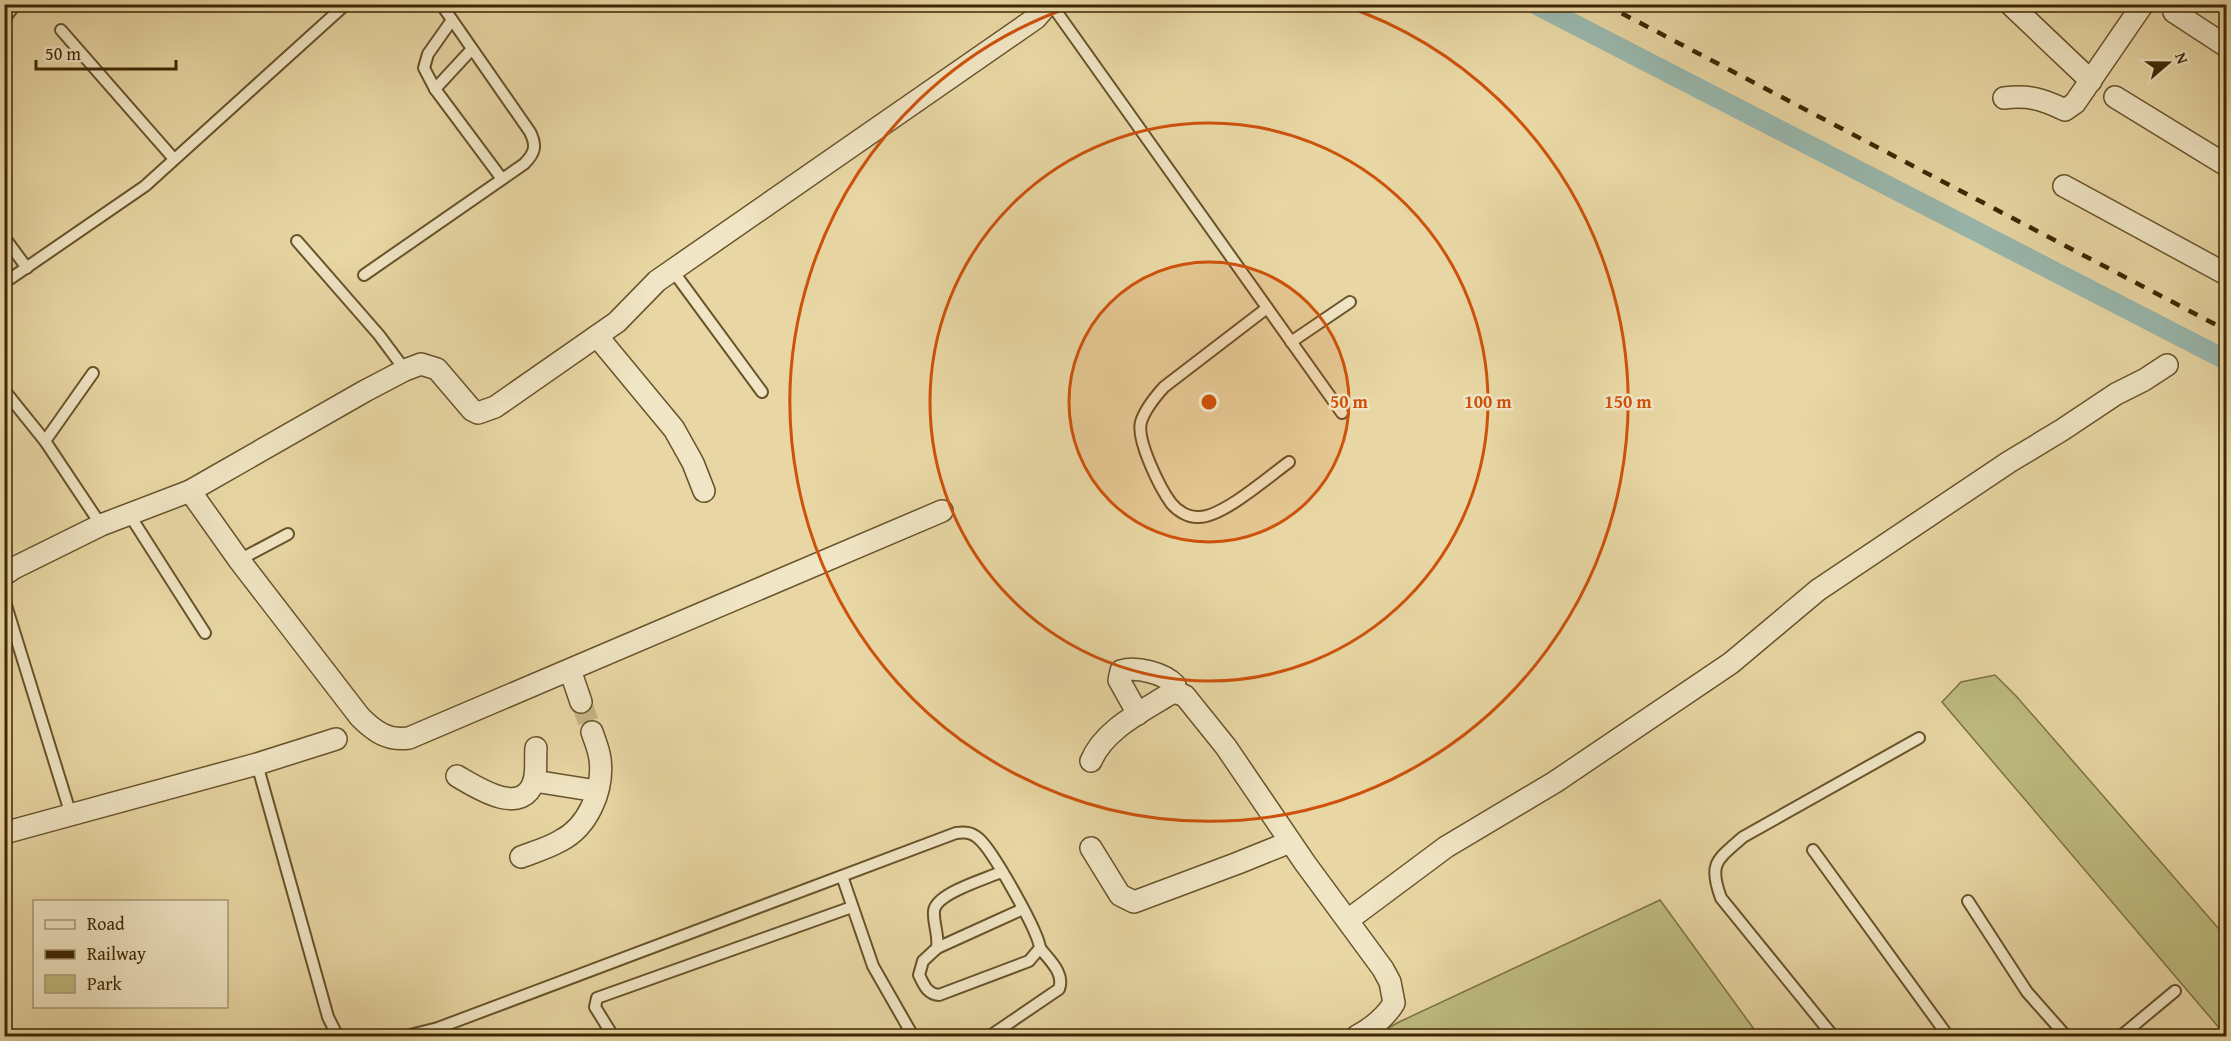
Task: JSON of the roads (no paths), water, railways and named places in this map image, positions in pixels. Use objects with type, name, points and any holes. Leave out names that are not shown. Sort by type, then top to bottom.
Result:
[{"type":"street","points":[[4,575],[101,525],[190,491],[405,370],[421,364],[437,369],[467,405],[478,413],[495,407],[617,322],[657,281],[1036,18],[1050,4]]},
{"type":"street","points":[[2010,4],[2091,81]]},
{"type":"street","points":[[2004,98],[2025,96],[2048,101],[2065,110],[2075,103],[2143,4]]},
{"type":"street","points":[[2174,12],[2226,46]]},
{"type":"street","points":[[2115,97],[2226,165]]},
{"type":"street","points":[[2064,186],[2226,274]]},
{"type":"street","points":[[597,336],[675,429],[693,463],[704,491]]},
{"type":"street","points":[[1348,920],[1458,840],[1556,782],[1731,663],[1818,590],[2009,462],[2116,394],[2144,381],[2167,365]]},
{"type":"street","points":[[190,491],[239,560],[360,717],[380,734],[396,740],[409,738],[942,511]]},
{"type":"street","points":[[1138,714],[1119,680],[1121,671],[1127,669],[1162,675],[1175,685],[1175,692]]},
{"type":"street","points":[[570,670],[580,702]]},
{"type":"street","points":[[1175,692],[1185,696],[1202,714],[1290,842],[1383,969],[1393,993],[1394,1003],[1388,1014],[1357,1036]]},
{"type":"street","points":[[1091,761],[1094,752],[1104,740],[1138,714],[1175,692]]},
{"type":"street","points":[[521,857],[561,841],[579,828],[595,801],[600,775],[600,758],[592,732]]},
{"type":"street","points":[[4,833],[257,764],[336,739]]},
{"type":"street","points":[[457,776],[488,794],[501,798],[523,795],[534,781],[536,748]]},
{"type":"street","points":[[534,781],[597,791]]},
{"type":"street","points":[[1090,848],[1120,895],[1134,902],[1290,842]]},
{"type":"lane","points":[[4,19],[16,4]]},
{"type":"lane","points":[[4,283],[145,186],[346,4]]},
{"type":"lane","points":[[364,275],[532,157],[535,149],[535,142],[530,132],[441,4]]},
{"type":"lane","points":[[1050,4],[1342,413]]},
{"type":"lane","points":[[452,20],[425,62],[427,74],[435,89],[502,179]]},
{"type":"lane","points":[[61,30],[174,159]]},
{"type":"lane","points":[[435,89],[472,49]]},
{"type":"lane","points":[[4,237],[27,268]]},
{"type":"lane","points":[[297,241],[379,335],[405,370]]},
{"type":"lane","points":[[673,271],[762,392]]},
{"type":"lane","points":[[1291,342],[1350,302]]},
{"type":"lane","points":[[1268,308],[1164,387],[1151,403],[1140,423],[1143,450],[1171,504],[1185,515],[1199,518],[1219,512],[1289,462]]},
{"type":"lane","points":[[45,441],[93,374]]},
{"type":"lane","points":[[4,390],[45,441],[101,525]]},
{"type":"lane","points":[[129,514],[205,633]]},
{"type":"lane","points":[[239,560],[288,534]]},
{"type":"lane","points":[[5,602],[71,815]]},
{"type":"lane","points":[[1833,1036],[1721,898],[1714,879],[1719,859],[1743,837],[1919,738]]},
{"type":"lane","points":[[257,764],[328,1017],[337,1035],[341,1036]]},
{"type":"lane","points":[[406,1036],[438,1029],[956,833],[968,832],[978,838],[987,848],[1037,934],[1040,948],[1061,978],[1059,989],[990,1036]]},
{"type":"lane","points":[[1813,850],[1948,1036]]},
{"type":"lane","points":[[938,948],[939,936],[934,911],[937,902],[952,892],[1001,872]]},
{"type":"lane","points":[[842,876],[873,966],[913,1036]]},
{"type":"lane","points":[[1968,901],[2027,992],[2066,1036]]},
{"type":"lane","points":[[613,1036],[595,1007],[597,998],[852,907]]},
{"type":"lane","points":[[1023,909],[938,948],[923,961],[919,975],[926,989],[932,994],[939,995],[1029,962],[1040,948]]},
{"type":"lane","points":[[2121,1036],[2175,991]]},
{"type":"waterway","points":[[1535,4],[2226,360]]},
{"type":"tunnel","points":[[581,702],[592,732]]},
{"type":"railway","points":[[1604,4],[2226,330]]}]
